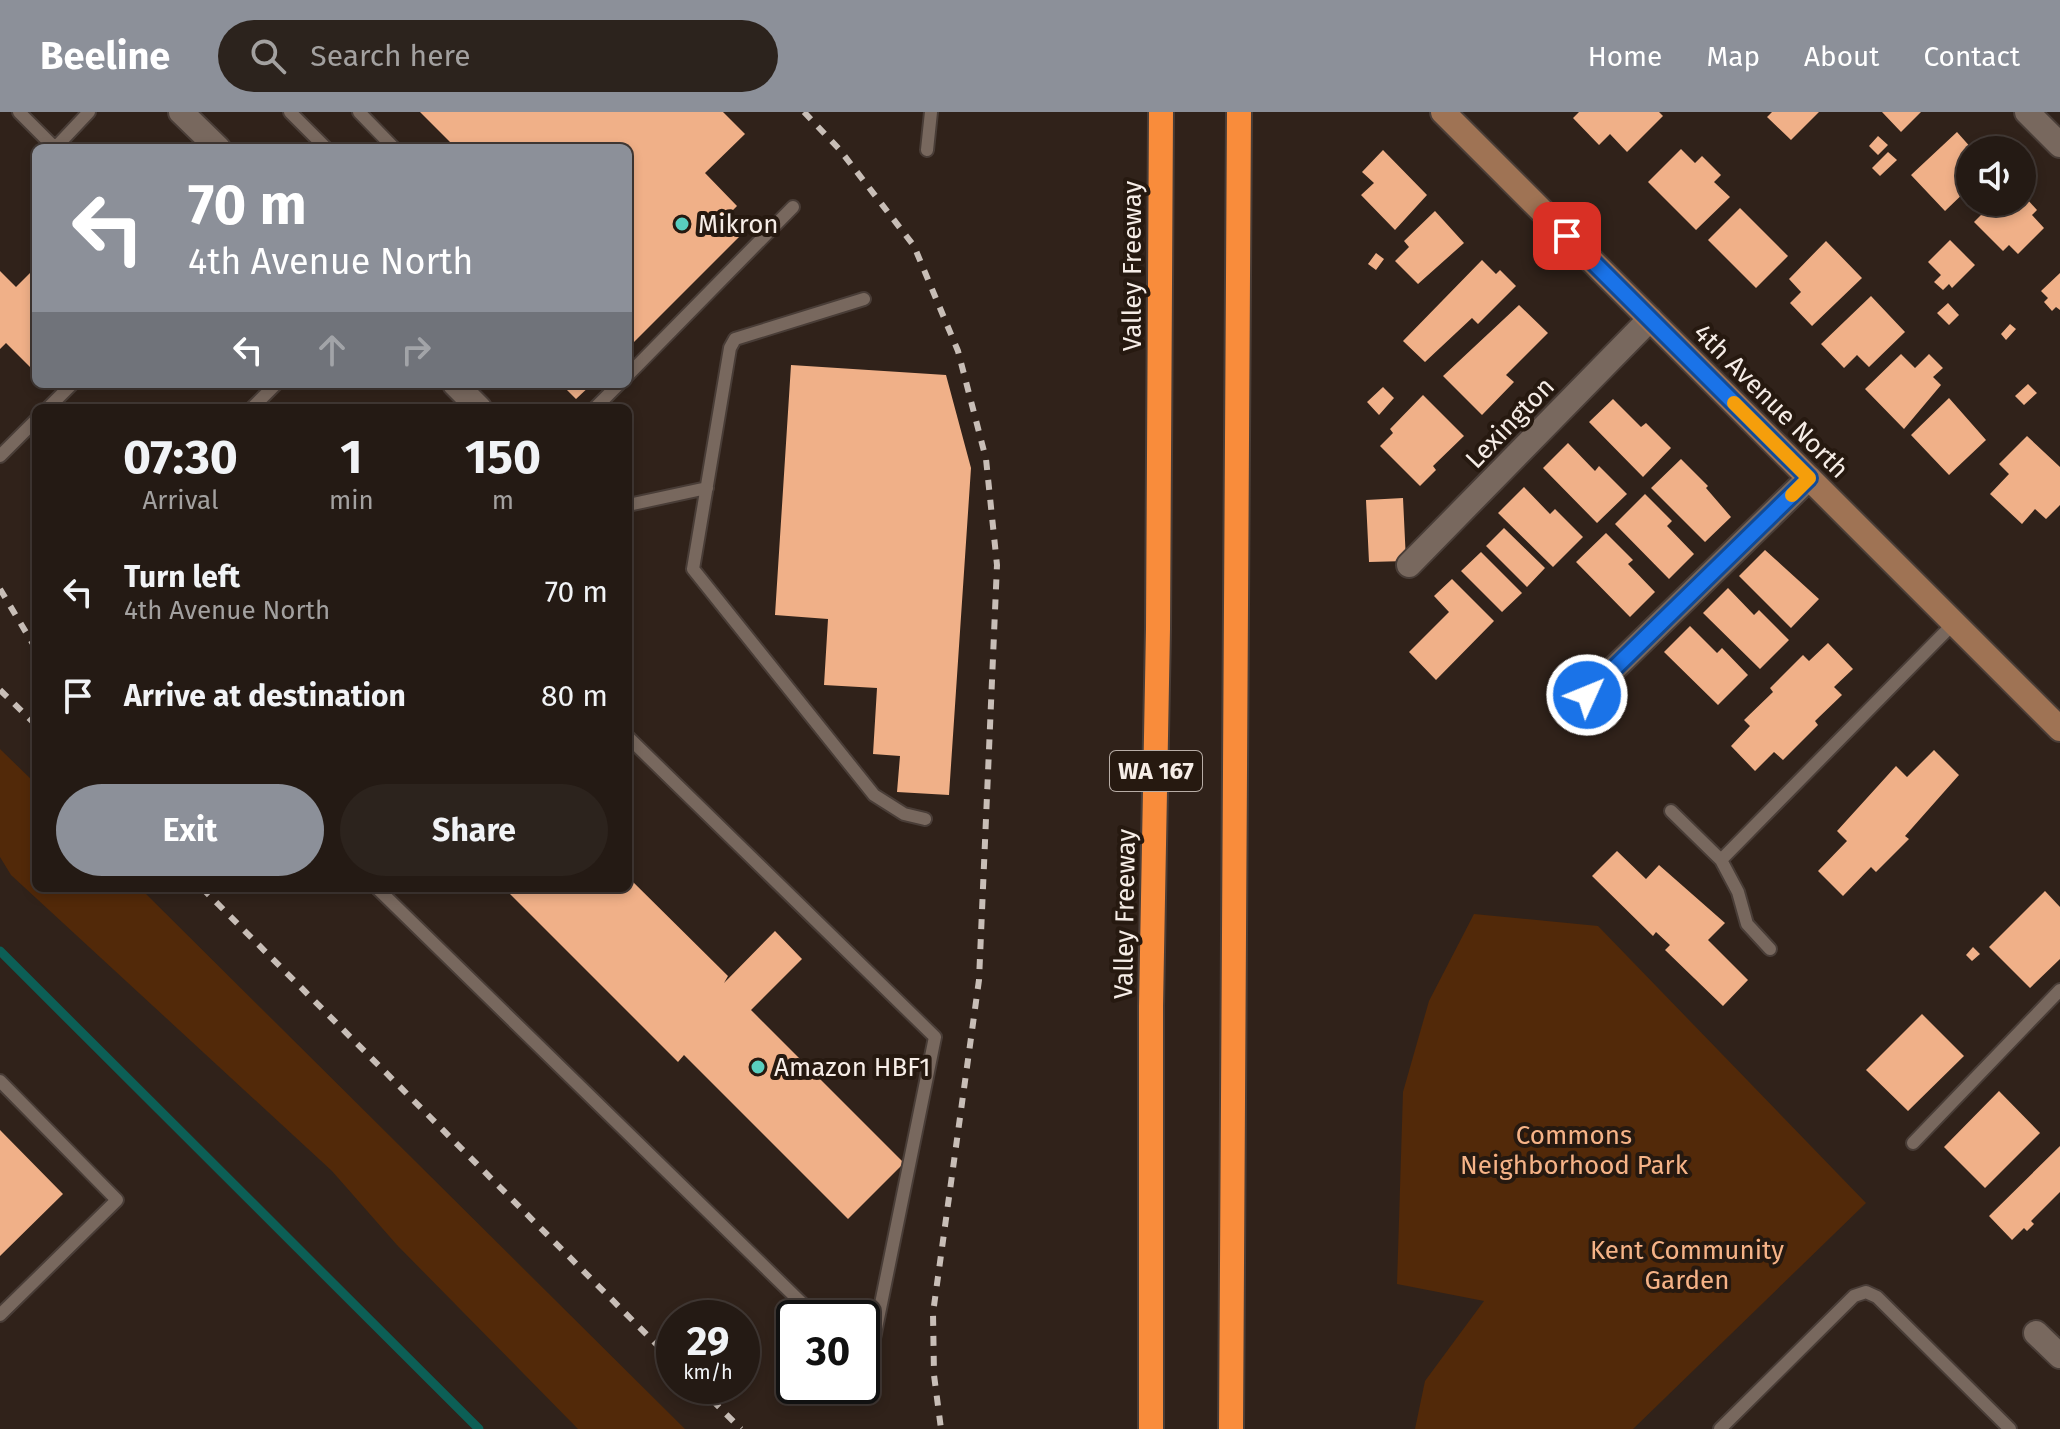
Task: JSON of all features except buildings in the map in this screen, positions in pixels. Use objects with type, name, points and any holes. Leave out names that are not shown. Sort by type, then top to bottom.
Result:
[{"type":"highway","name":"Valley Freeway","points":[[1151,1429],[1151,1021],[1158,614],[1161,112]]},
{"type":"highway","name":"WA 167","points":[[1231,1429],[1239,112]]},
{"type":"street","points":[[181,112],[214,144]]},
{"type":"street","name":"4th Avenue North","points":[[1443,112],[2060,729]]},
{"type":"street","points":[[2027,112],[2060,145]]},
{"type":"street","name":"Lexington","points":[[1409,565],[1650,319]]},
{"type":"street","points":[[459,388],[475,404]]},
{"type":"street","points":[[1587,695],[1809,478]]},
{"type":"street","points":[[2036,1333],[2060,1356]]},
{"type":"lane","points":[[19,112],[50,144]]},
{"type":"lane","points":[[58,144],[89,112]]},
{"type":"lane","points":[[290,112],[322,144]]},
{"type":"lane","points":[[359,112],[390,144]]},
{"type":"lane","points":[[927,150],[931,112]]},
{"type":"lane","points":[[632,371],[793,207]]},
{"type":"lane","points":[[864,299],[735,339],[730,348],[693,569],[874,795],[904,814],[925,819]]},
{"type":"lane","points":[[52,404],[68,388]]},
{"type":"lane","points":[[256,404],[272,388]]},
{"type":"lane","points":[[599,404],[615,388]]},
{"type":"lane","points":[[0,456],[32,424]]},
{"type":"lane","points":[[632,504],[707,488]]},
{"type":"lane","points":[[1721,860],[1954,623]]},
{"type":"lane","points":[[632,741],[935,1037],[880,1309]]},
{"type":"lane","points":[[1671,811],[1721,860],[1738,892],[1747,924],[1770,949]]},
{"type":"lane","points":[[381,892],[799,1300]]},
{"type":"lane","points":[[1913,1143],[2060,990]]},
{"type":"lane","points":[[0,1081],[117,1200],[0,1315]]},
{"type":"lane","points":[[1720,1429],[1854,1296],[1866,1292],[1877,1297],[2010,1429]]},
{"type":"green space","points":[[0,749],[32,780],[32,892],[144,892],[656,1400],[656,1404],[660,1404],[685,1429],[578,1429],[397,1245],[332,1171],[11,875],[0,857]]},
{"type":"green space","name":"Commons Neighborhood Park","points":[[1474,914],[1598,926],[1866,1203],[1633,1429],[1415,1429],[1425,1381],[1484,1301],[1397,1284],[1403,1092],[1429,1001]]},
{"type":"waterway","points":[[0,951],[479,1429]]},
{"type":"railway","points":[[804,112],[840,150],[914,246],[958,351],[986,459],[997,565],[979,980],[933,1313],[934,1375],[941,1429]]},
{"type":"railway","points":[[0,589],[32,642]]},
{"type":"railway","points":[[0,690],[32,721]]},
{"type":"railway","points":[[206,892],[656,1344]]},
{"type":"railway","points":[[716,1404],[741,1429]]},
{"type":"slow traffic","points":[[1734,403],[1809,478],[1792,495]]},
{"type":"place","name":"Mikron","points":[[682,224]]},
{"type":"place","name":"Amazon HBF1","points":[[758,1067]]},
{"type":"route","points":[[1567,236],[1809,478],[1587,695]]},
{"type":"park label","name":"Kent Community Garden","points":[[1687,1265]]}]
